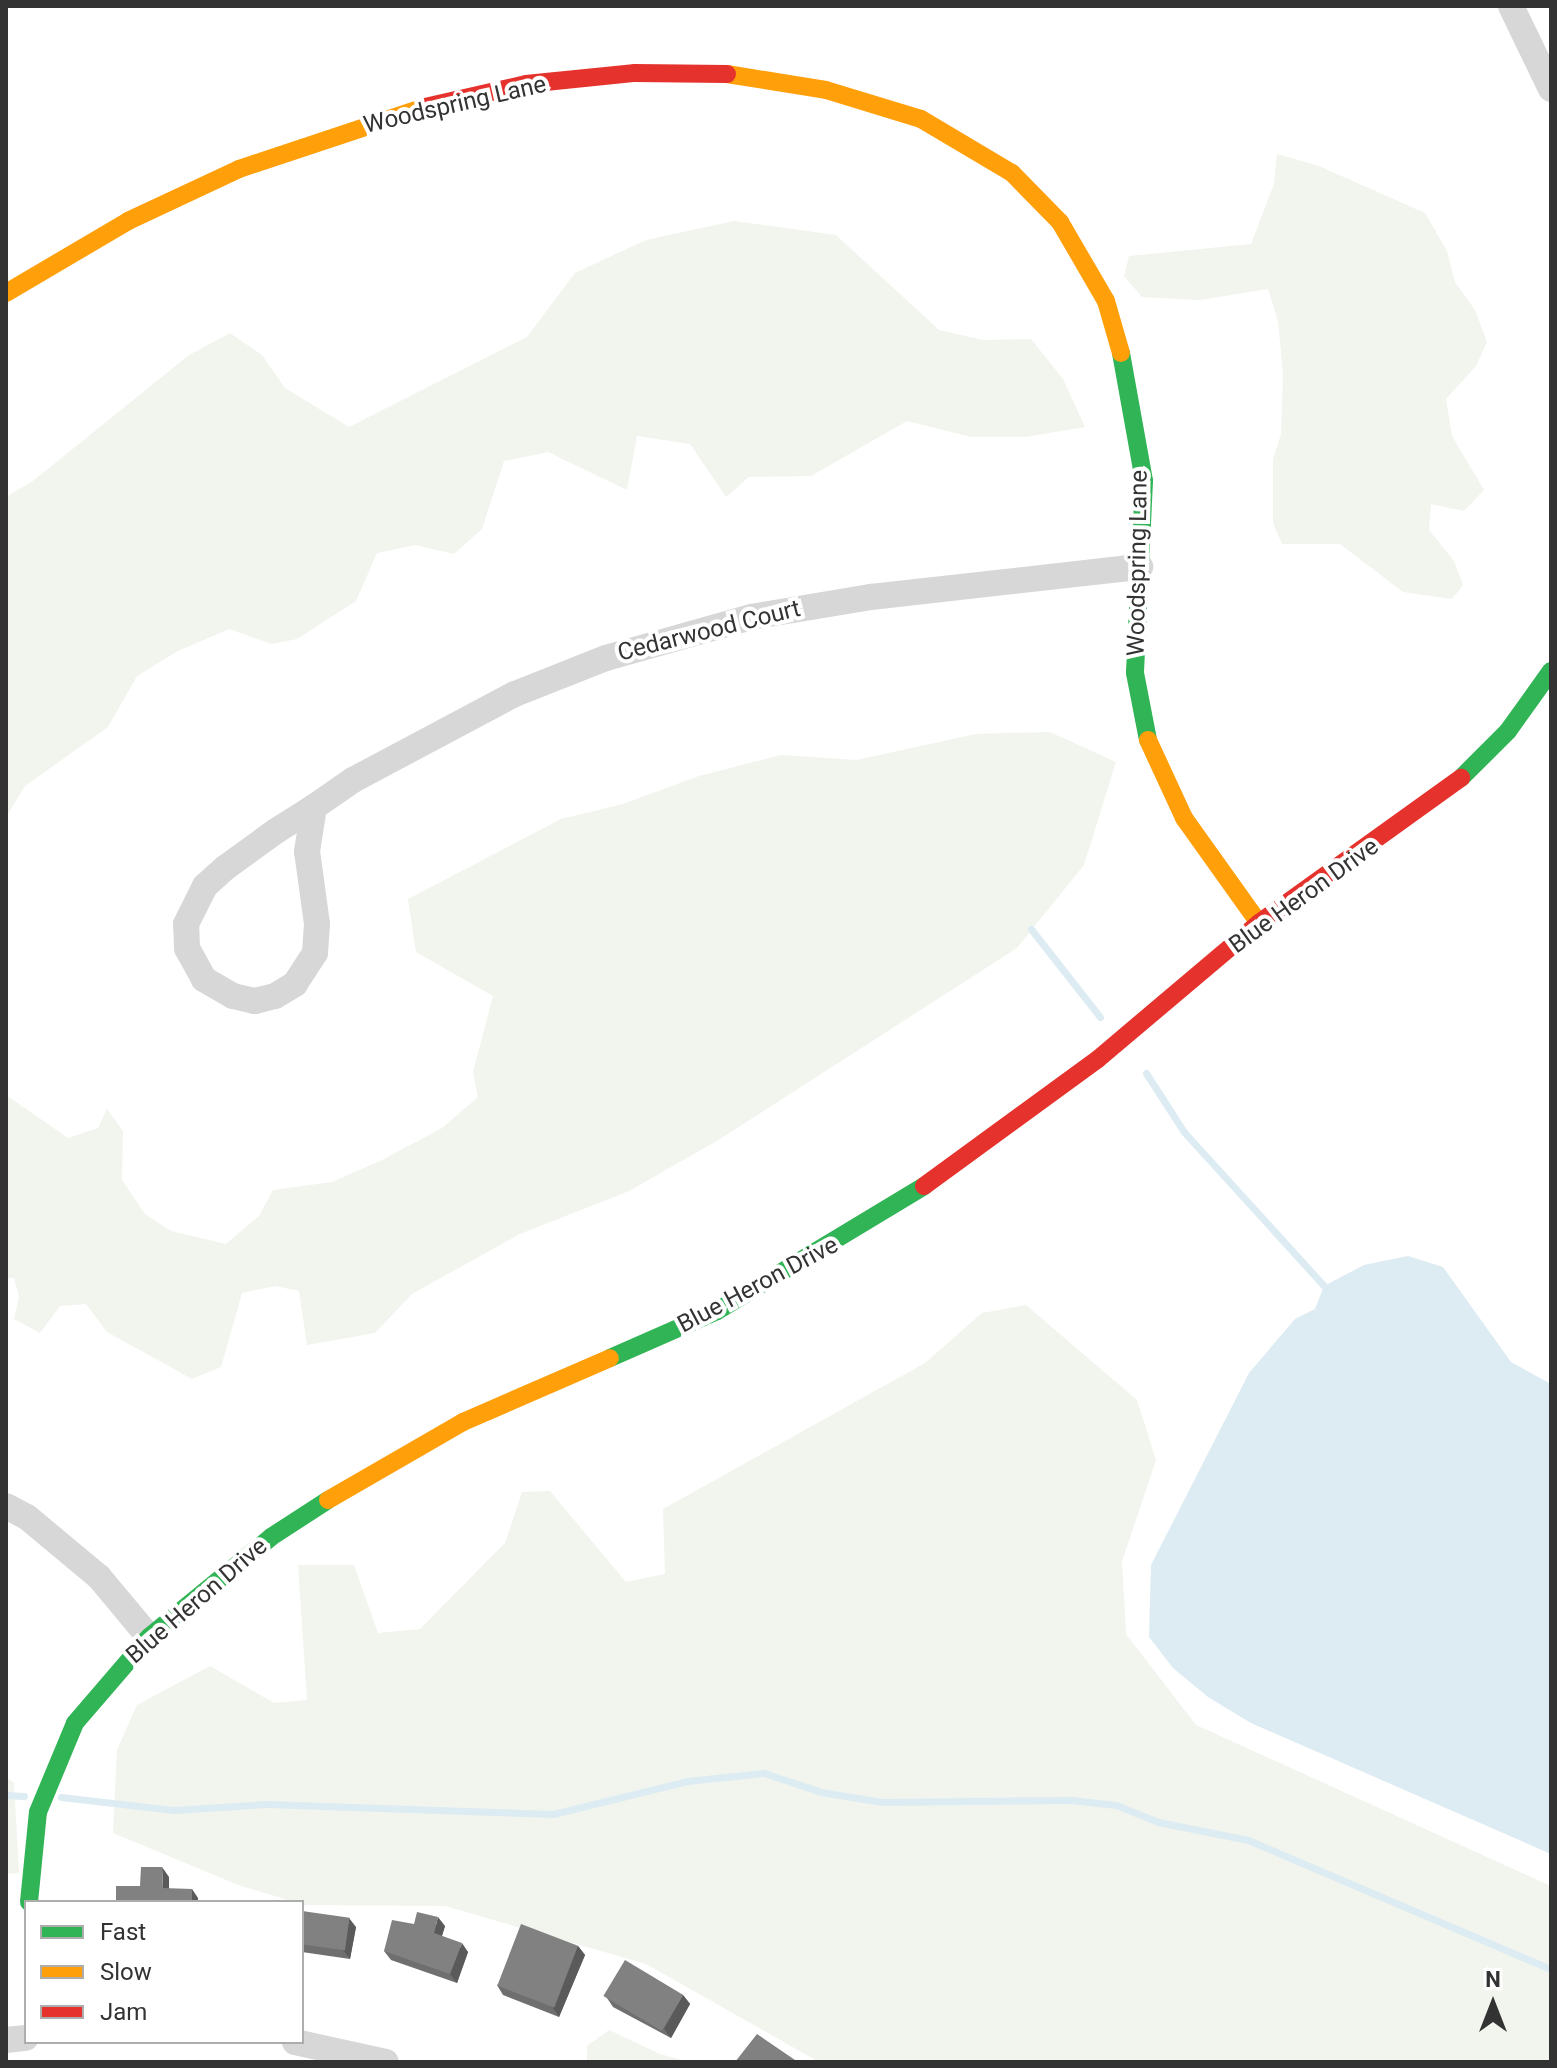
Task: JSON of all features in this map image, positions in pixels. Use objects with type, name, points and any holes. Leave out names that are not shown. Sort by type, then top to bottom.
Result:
[{"type":"street","points":[[1511,6],[1551,89]]},
{"type":"street","name":"Woodspring Lane","points":[[6,293],[128,221],[239,169],[405,112],[526,84],[635,73],[728,74],[826,90],[921,119],[976,147],[1012,173],[1060,222],[1106,301],[1132,393],[1144,481],[1135,673],[1151,754],[1184,818],[1259,923]]},
{"type":"street","name":"Cedarwood Court","points":[[314,807],[307,851],[317,924],[315,953],[295,984],[275,996],[255,1001],[233,996],[204,979],[192,958],[186,924],[192,906],[225,868],[314,807],[398,752],[515,694],[676,637],[842,601],[1140,567]]},
{"type":"street","name":"Blue Heron Drive","points":[[29,1900],[31,1848],[54,1765],[101,1688],[149,1637],[271,1537],[391,1460],[463,1422],[717,1311],[845,1238],[999,1135],[1259,923],[1462,777],[1508,731],[1551,671]]},
{"type":"street","points":[[6,1506],[27,1517],[99,1577],[149,1637]]},
{"type":"street","points":[[304,2044],[386,2062]]},
{"type":"shaded area","points":[[1277,154],[1319,166],[1425,213],[1447,251],[1455,282],[1475,310],[1487,342],[1476,366],[1446,399],[1452,436],[1484,490],[1464,511],[1431,504],[1429,530],[1454,561],[1463,585],[1452,599],[1403,592],[1340,544],[1282,544],[1273,523],[1273,459],[1281,434],[1283,374],[1278,321],[1268,289],[1200,300],[1142,297],[1124,276],[1129,256],[1251,244],[1274,184]]},
{"type":"shaded area","points":[[734,221],[836,235],[939,330],[983,340],[1031,339],[1063,379],[1085,427],[1025,437],[971,437],[907,421],[811,476],[749,477],[726,497],[690,444],[637,436],[627,490],[548,452],[504,461],[482,529],[454,554],[415,545],[377,553],[356,601],[297,639],[272,644],[229,629],[178,651],[137,676],[108,727],[25,786],[6,817],[6,497],[33,481],[189,355],[230,333],[262,355],[285,388],[349,427],[527,337],[575,273],[646,240]]},
{"type":"shaded area","points":[[1050,732],[1116,762],[1084,865],[1017,948],[720,1139],[629,1191],[520,1234],[412,1294],[375,1333],[307,1345],[299,1291],[275,1286],[242,1293],[221,1367],[192,1379],[107,1332],[86,1304],[60,1306],[40,1333],[14,1319],[19,1297],[14,1278],[6,1278],[6,1095],[68,1138],[98,1128],[107,1109],[123,1131],[122,1180],[145,1214],[171,1231],[226,1244],[259,1216],[273,1190],[332,1182],[382,1160],[442,1128],[478,1097],[473,1072],[493,996],[416,952],[408,899],[561,819],[623,804],[699,776],[781,755],[856,760],[976,734]]},
{"type":"shaded area","points":[[1408,1256],[1443,1267],[1511,1362],[1551,1384],[1551,1854],[1251,1723],[1208,1697],[1173,1668],[1149,1637],[1151,1565],[1249,1373],[1295,1319],[1315,1309],[1324,1286],[1364,1265]]},
{"type":"shaded area","points":[[1026,1305],[1137,1400],[1156,1460],[1122,1561],[1126,1634],[1196,1725],[1551,1886],[1551,2062],[819,2062],[646,1964],[445,1906],[305,1905],[304,1900],[288,1900],[238,1885],[113,1833],[117,1750],[137,1705],[210,1666],[274,1703],[307,1700],[298,1565],[354,1565],[378,1633],[420,1629],[505,1543],[522,1492],[550,1491],[626,1582],[665,1574],[663,1509],[925,1363],[982,1313]]},
{"type":"shaded area","points":[[6,1777],[14,1783],[19,1873],[6,1874]]},
{"type":"shaded area","points":[[609,2030],[660,2054],[689,2062],[587,2062],[587,2046]]},
{"type":"building","points":[[141,1867],[162,1867],[163,1888],[192,1889],[192,1900],[116,1900],[116,1886],[140,1886]]},
{"type":"building","points":[[304,1911],[350,1918],[345,1950],[304,1945]]},
{"type":"building","points":[[417,1912],[438,1917],[434,1933],[462,1943],[450,1974],[384,1951],[392,1920],[414,1924]]},
{"type":"building","points":[[521,1924],[578,1946],[554,2007],[497,1986]]},
{"type":"building","points":[[625,1960],[683,1995],[662,2031],[603,1996]]},
{"type":"building","points":[[757,2034],[798,2062],[735,2062]]},
{"type":"waterway","points":[[1031,929],[1100,1017]]},
{"type":"waterway","points":[[1146,1073],[1184,1132],[1324,1286]]},
{"type":"waterway","points":[[61,1797],[174,1810],[266,1804],[553,1814],[687,1781],[764,1773],[821,1792],[882,1802],[1071,1800],[1116,1805],[1158,1822],[1248,1840],[1551,1969]]},
{"type":"waterway","points":[[6,1795],[24,1796]]},
{"type":"traffic: fast","points":[[1121,353],[1144,481],[1135,673],[1148,740]]},
{"type":"traffic: fast","points":[[1461,778],[1508,731],[1551,671]]},
{"type":"traffic: fast","points":[[610,1358],[717,1311],[924,1186]]},
{"type":"traffic: fast","points":[[29,1900],[38,1812],[75,1723],[149,1637],[271,1537],[328,1500]]},
{"type":"traffic: slow","points":[[727,74],[826,90],[921,119],[1012,173],[1060,222],[1106,301],[1121,353]]},
{"type":"traffic: slow","points":[[6,293],[128,221],[239,169],[425,107]]},
{"type":"traffic: slow","points":[[1148,740],[1184,818],[1259,923]]},
{"type":"traffic: slow","points":[[328,1500],[463,1422],[610,1358]]},
{"type":"traffic: jam","points":[[425,107],[526,84],[635,73],[727,74]]},
{"type":"traffic: jam","points":[[924,1186],[1098,1059],[1259,923],[1461,778]]}]
